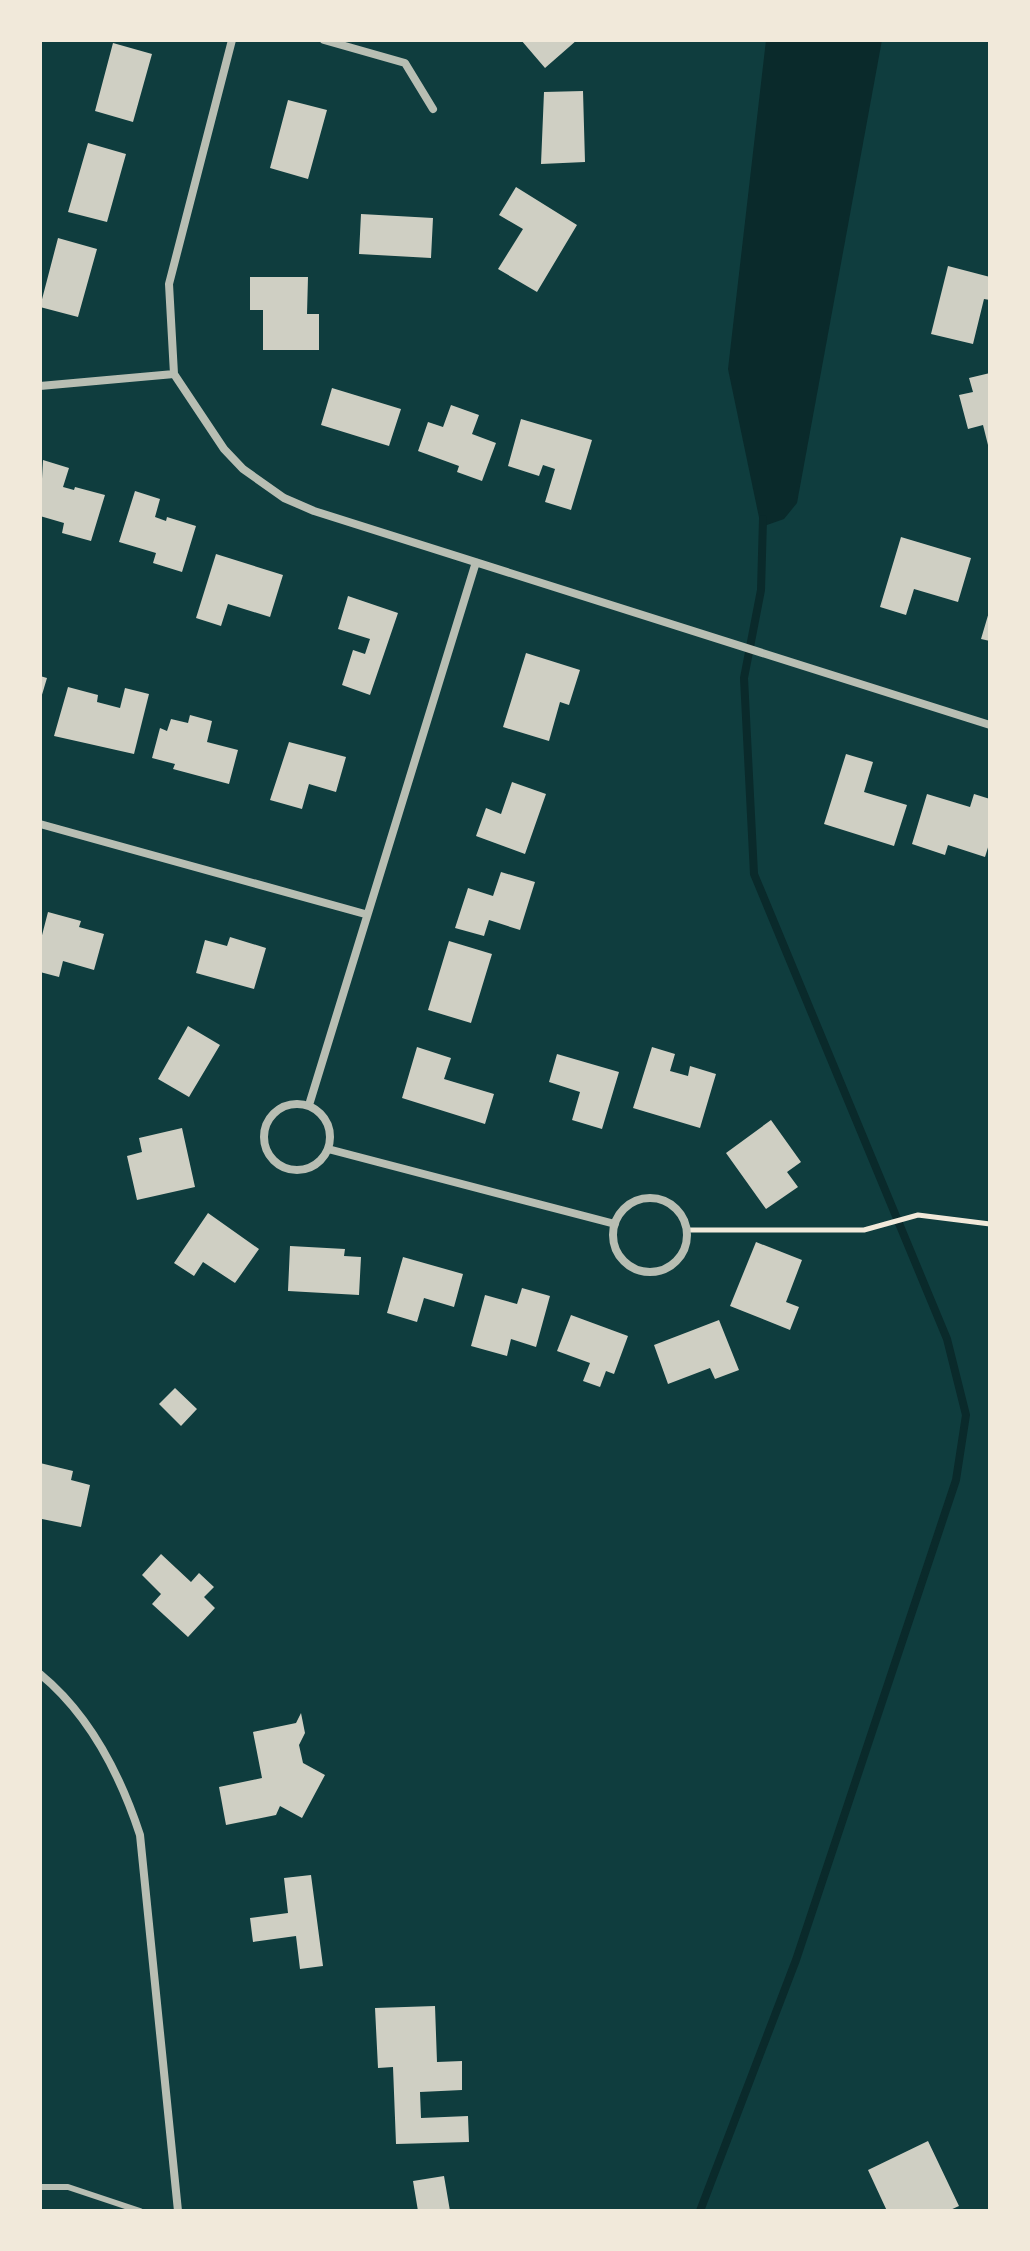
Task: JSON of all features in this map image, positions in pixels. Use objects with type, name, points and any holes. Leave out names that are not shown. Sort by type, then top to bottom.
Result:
[{"type":"street","points":[[232,40],[169,284],[174,374],[224,449],[243,469],[284,498],[314,511],[990,725]]},
{"type":"street","points":[[324,40],[405,63],[433,109]]},
{"type":"street","points":[[40,386],[174,374]]},
{"type":"street","points":[[309,1105],[365,914],[476,562]]},
{"type":"street","points":[[40,824],[365,914]]},
{"type":"street","points":[[283,1105],[309,1105],[328,1123],[328,1149],[310,1168],[284,1168],[265,1150],[263,1137],[272,1113],[283,1105]]},
{"type":"street","points":[[328,1149],[615,1224]]},
{"type":"street","points":[[646,1198],[674,1206],[687,1230],[686,1245],[680,1258],[655,1272],[640,1271],[618,1253],[615,1224],[621,1211],[632,1202],[646,1198]]},
{"type":"street","points":[[40,1674],[51,1683],[107,1756],[125,1789],[140,1835],[178,2211]]},
{"type":"lane","points":[[40,2187],[68,2187],[140,2211]]},
{"type":"path","points":[[687,1230],[864,1230],[918,1215],[990,1224]]},
{"type":"water","points":[[766,40],[882,40],[797,503],[784,519],[761,527],[728,369]]},
{"type":"building","points":[[521,40],[577,40],[545,68]]},
{"type":"building","points":[[113,43],[152,54],[133,122],[95,111]]},
{"type":"building","points":[[583,91],[585,162],[541,164],[544,92]]},
{"type":"building","points":[[288,100],[327,110],[308,179],[270,168]]},
{"type":"building","points":[[88,143],[126,154],[107,222],[68,212]]},
{"type":"building","points":[[516,187],[577,225],[537,292],[498,269],[523,229],[499,215]]},
{"type":"building","points":[[361,214],[433,218],[431,258],[359,254]]},
{"type":"building","points":[[58,238],[97,249],[78,317],[40,307]]},
{"type":"building","points":[[948,266],[990,277],[990,300],[984,299],[973,344],[931,334]]},
{"type":"building","points":[[250,277],[308,277],[307,314],[319,314],[319,350],[263,350],[263,310],[250,310]]},
{"type":"building","points":[[990,373],[989,449],[983,425],[968,429],[959,395],[973,392],[969,378]]},
{"type":"building","points":[[332,388],[401,409],[389,446],[321,425]]},
{"type":"building","points":[[451,405],[479,415],[472,434],[496,443],[482,481],[457,472],[459,466],[418,451],[428,422],[443,427]]},
{"type":"building","points":[[521,419],[592,440],[571,510],[545,502],[555,469],[543,465],[539,476],[508,466]]},
{"type":"building","points":[[43,460],[69,468],[63,487],[105,495],[91,541],[62,533],[64,523],[40,516]]},
{"type":"building","points":[[135,491],[160,499],[155,517],[166,521],[167,517],[196,526],[182,572],[153,563],[156,553],[119,542]]},
{"type":"building","points":[[901,537],[971,558],[958,602],[914,589],[906,615],[880,607]]},
{"type":"building","points":[[216,554],[283,575],[270,617],[228,604],[221,626],[196,618]]},
{"type":"building","points":[[348,596],[398,613],[370,695],[342,685],[353,650],[365,654],[370,639],[338,629]]},
{"type":"building","points":[[990,612],[990,641],[981,639]]},
{"type":"building","points":[[526,653],[580,670],[569,705],[560,702],[549,741],[503,727]]},
{"type":"building","points":[[40,676],[47,678],[41,698],[40,698]]},
{"type":"building","points":[[68,687],[98,695],[97,702],[120,708],[125,688],[149,694],[134,754],[54,736]]},
{"type":"building","points":[[190,715],[212,721],[207,742],[238,750],[229,784],[173,769],[175,764],[152,758],[160,728],[167,731],[171,719],[188,723]]},
{"type":"building","points":[[289,742],[346,757],[336,792],[309,784],[302,809],[270,800]]},
{"type":"building","points":[[846,754],[873,762],[864,792],[907,805],[894,846],[824,824]]},
{"type":"building","points":[[512,782],[546,794],[525,854],[476,836],[486,808],[501,814]]},
{"type":"building","points":[[927,794],[970,807],[974,794],[990,799],[990,841],[985,857],[948,845],[945,855],[912,844]]},
{"type":"building","points":[[501,872],[535,882],[520,930],[489,920],[484,936],[455,928],[468,888],[493,896]]},
{"type":"building","points":[[48,912],[81,921],[79,927],[104,934],[94,970],[63,961],[59,977],[40,972],[40,943]]},
{"type":"building","points":[[230,937],[266,948],[254,989],[196,973],[205,940],[227,946]]},
{"type":"building","points":[[449,941],[492,954],[471,1023],[428,1010]]},
{"type":"building","points":[[188,1026],[220,1045],[189,1097],[158,1079]]},
{"type":"building","points":[[417,1047],[451,1058],[444,1079],[494,1094],[485,1124],[402,1098]]},
{"type":"building","points":[[652,1047],[675,1054],[670,1071],[688,1076],[690,1066],[716,1074],[700,1128],[633,1108]]},
{"type":"building","points":[[557,1054],[619,1072],[602,1129],[572,1120],[580,1092],[549,1082]]},
{"type":"building","points":[[771,1120],[801,1162],[787,1172],[798,1187],[766,1209],[726,1153]]},
{"type":"building","points":[[182,1128],[195,1187],[137,1200],[127,1156],[142,1152],[139,1138]]},
{"type":"building","points":[[208,1213],[259,1249],[235,1283],[203,1262],[194,1276],[174,1263]]},
{"type":"building","points":[[756,1242],[802,1260],[786,1302],[799,1307],[790,1330],[730,1306]]},
{"type":"building","points":[[290,1246],[345,1249],[344,1256],[361,1257],[359,1295],[288,1291]]},
{"type":"building","points":[[403,1257],[463,1274],[454,1307],[424,1298],[417,1322],[387,1313]]},
{"type":"building","points":[[522,1288],[550,1296],[536,1347],[511,1339],[507,1356],[471,1346],[485,1295],[517,1304]]},
{"type":"building","points":[[571,1315],[628,1336],[614,1374],[606,1371],[600,1387],[583,1381],[590,1363],[557,1351]]},
{"type":"building","points":[[719,1320],[739,1370],[715,1379],[710,1368],[668,1384],[654,1345]]},
{"type":"building","points":[[175,1388],[197,1409],[181,1426],[159,1404]]},
{"type":"building","points":[[40,1463],[73,1471],[71,1480],[90,1485],[81,1527],[42,1519]]},
{"type":"building","points":[[161,1554],[191,1582],[199,1573],[214,1587],[204,1597],[215,1608],[188,1637],[152,1604],[161,1594],[142,1575]]},
{"type":"building","points":[[301,1713],[305,1733],[299,1745],[303,1763],[325,1775],[302,1818],[280,1806],[276,1815],[226,1825],[219,1787],[262,1778],[253,1732],[296,1723]]},
{"type":"building","points":[[311,1875],[323,1966],[300,1969],[296,1936],[253,1942],[250,1918],[288,1913],[284,1878]]},
{"type":"building","points":[[435,2006],[437,2062],[462,2061],[462,2090],[420,2092],[421,2118],[468,2116],[469,2142],[396,2144],[393,2067],[378,2068],[375,2008]]},
{"type":"building","points":[[928,2141],[959,2206],[948,2211],[887,2211],[868,2170]]},
{"type":"building","points":[[444,2176],[450,2211],[418,2211],[413,2181]]},
{"type":"waterway","points":[[700,2211],[796,1960],[956,1480],[966,1415],[947,1339],[754,874],[744,678],[761,590],[763,519]]}]
